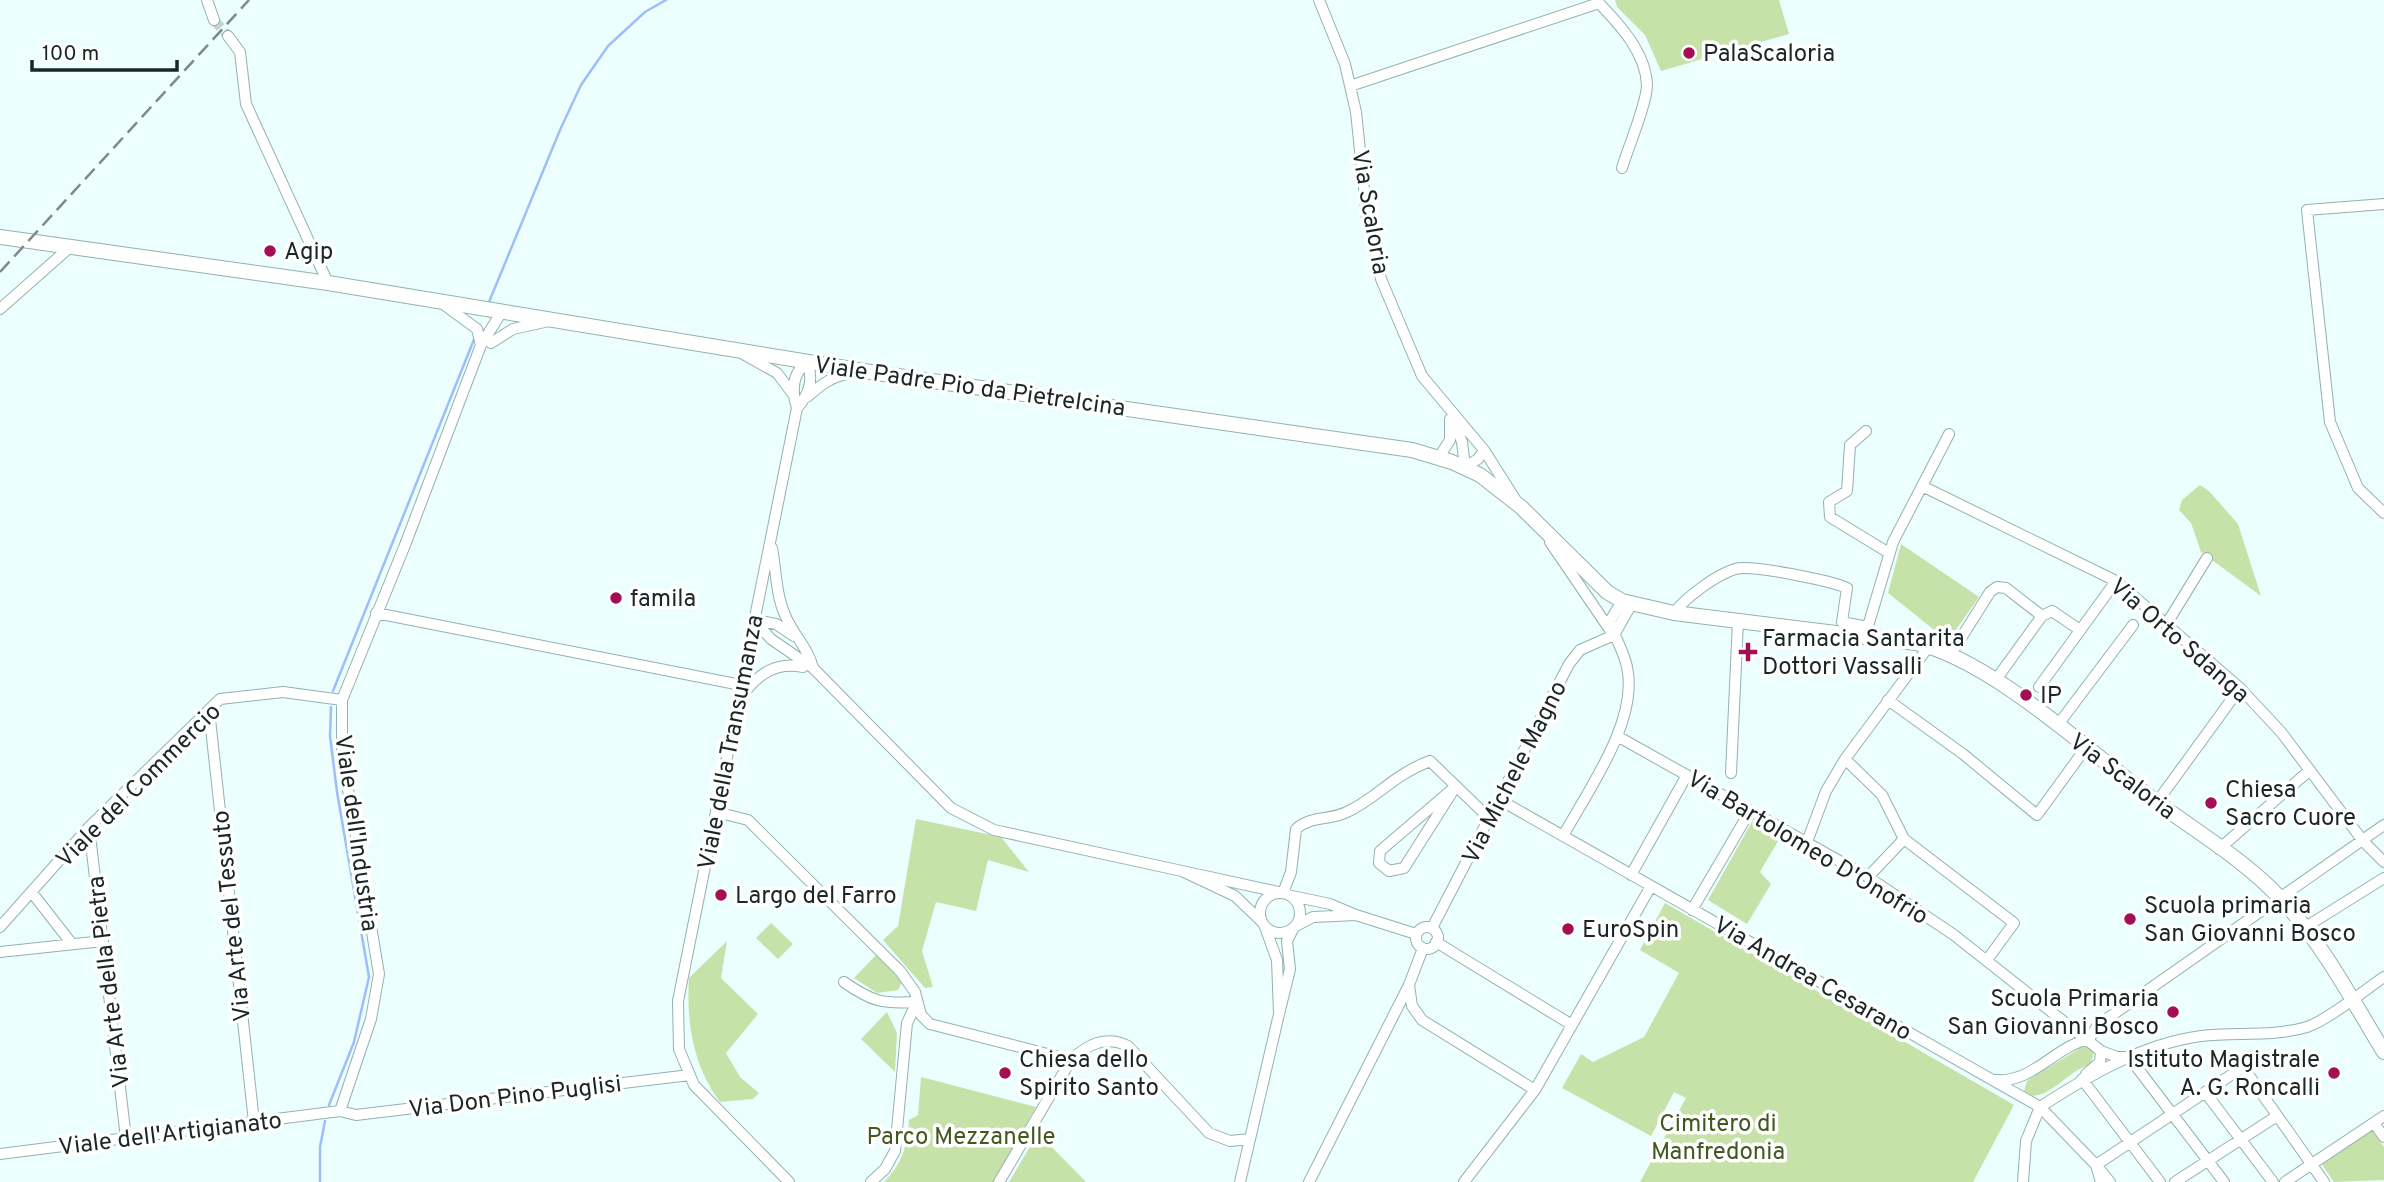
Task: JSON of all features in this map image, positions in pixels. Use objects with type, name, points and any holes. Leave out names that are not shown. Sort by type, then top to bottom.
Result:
[{"type":"main road","name":"Viale Padre Pio da Pietrelcina","points":[[0,237],[328,284],[870,372],[1412,450],[1439,457]]},
{"type":"main road","name":"Via Scaloria","points":[[1439,457],[1465,467],[1487,480],[1521,507],[1545,534],[1606,592],[1627,603],[1674,613],[1738,621],[1867,631],[1951,654],[1995,681],[2280,897],[2304,928],[2384,1052]]},
{"type":"street","points":[[207,0],[214,20]]},
{"type":"street","name":"Via Scaloria","points":[[1319,0],[1345,64],[1350,86],[1367,218],[1381,279],[1422,376],[1450,413],[1484,450],[1521,507]]},
{"type":"street","points":[[1350,86],[1599,1],[1620,25],[1638,54],[1646,74],[1647,88],[1622,168]]},
{"type":"street","points":[[228,36],[240,52],[246,104],[328,284]]},
{"type":"street","points":[[2384,204],[2307,210],[2330,422],[2358,488],[2384,513]]},
{"type":"street","points":[[0,309],[69,248]]},
{"type":"street","points":[[443,304],[477,329],[486,344],[513,329],[550,321]]},
{"type":"street","name":"Viale dell'Industria","points":[[340,1111],[371,1019],[379,974],[342,754],[342,700],[486,344],[492,322],[501,313]]},
{"type":"street","name":"Viale della Transumanza","points":[[737,351],[778,373],[792,393],[797,408],[678,1001],[678,1049],[701,1096],[789,1182]]},
{"type":"street","points":[[792,393],[798,370],[807,362],[811,372],[807,397]]},
{"type":"street","points":[[797,408],[825,382],[841,374],[870,372]]},
{"type":"street","points":[[1439,457],[1450,440],[1450,413]]},
{"type":"street","name":"Via Scaloria","points":[[1450,413],[1462,442],[1465,467]]},
{"type":"street","points":[[1866,431],[1850,445],[1847,491],[1829,502],[1830,517],[1889,553]]},
{"type":"street","points":[[1674,613],[1685,598],[1737,568],[1829,580],[1847,589],[1842,622],[1867,631],[1889,553],[1949,434]]},
{"type":"street","points":[[1465,467],[1478,459],[1484,450]]},
{"type":"street","name":"Via Orto Sdanga","points":[[1922,486],[2116,581],[2240,688],[2281,732],[2363,841],[2384,862]]},
{"type":"street","name":"Via Scaloria","points":[[1545,534],[1614,635],[1627,667],[1628,701],[1617,736],[1563,836]]},
{"type":"street","points":[[771,538],[783,610],[794,636]]},
{"type":"street","points":[[2166,625],[2207,558]]},
{"type":"street","points":[[2039,687],[2116,581]]},
{"type":"street","points":[[1951,654],[1990,593],[1997,587],[2006,588],[2042,616]]},
{"type":"street","points":[[1614,635],[1610,621],[1627,603]]},
{"type":"street","points":[[1995,681],[2042,616],[2052,611],[2080,630]]},
{"type":"street","points":[[376,612],[741,685]]},
{"type":"street","points":[[754,620],[776,624],[794,636],[808,650],[813,668]]},
{"type":"street","points":[[754,620],[771,639],[813,668],[951,808],[994,830],[1330,904],[1416,934]]},
{"type":"street","points":[[1731,773],[1738,621]]},
{"type":"street","points":[[2057,726],[2133,625]]},
{"type":"street","name":"Via Michele Magno","points":[[1432,928],[1569,664],[1580,650],[1614,635]]},
{"type":"street","points":[[1807,842],[1826,791],[1845,759],[1929,646]]},
{"type":"street","points":[[738,701],[752,682],[772,667],[793,664],[813,668]]},
{"type":"street","points":[[2157,802],[2240,688]]},
{"type":"street","name":"Viale del Commercio","points":[[0,927],[33,894],[89,827],[220,699],[283,692],[342,700]]},
{"type":"street","points":[[1888,701],[1963,754],[2037,815],[2085,749]]},
{"type":"street","name":"Via Arte del Tessuto","points":[[209,710],[254,1122]]},
{"type":"street","name":"Via Bartolomeo D'Onofrio","points":[[1617,736],[1868,877],[1987,960],[2090,1039],[2101,1051]]},
{"type":"street","points":[[1845,759],[1882,795],[1904,839],[2014,923],[1987,960]]},
{"type":"street","points":[[1240,1182],[1290,969],[1287,941],[1300,911],[1287,895],[1296,829],[1306,820],[1346,813],[1407,769],[1430,761],[1490,819]]},
{"type":"street","points":[[2219,849],[2310,770]]},
{"type":"street","points":[[1632,875],[1687,775]]},
{"type":"street","points":[[1456,786],[1404,868],[1389,871],[1379,863],[1380,851],[1456,786]]},
{"type":"street","name":"Via Andrea Cesarano","points":[[1500,800],[2040,1107],[2096,1165],[2101,1182]]},
{"type":"street","points":[[1692,910],[1751,811]]},
{"type":"street","points":[[716,812],[748,820],[900,971],[915,992],[921,1015],[930,1024],[1071,1060]]},
{"type":"street","points":[[1990,1080],[2023,1078],[2064,1048],[2090,1039],[2098,1025],[2384,825]]},
{"type":"street","name":"Via Arte della Pietra","points":[[89,827],[126,1138]]},
{"type":"street","points":[[1868,877],[1904,839]]},
{"type":"street","points":[[1182,871],[1235,896],[1263,925],[1276,933],[1313,917],[1356,915]]},
{"type":"street","points":[[2304,928],[2384,878]]},
{"type":"street","points":[[1464,1182],[1535,1090],[1651,886]]},
{"type":"street","points":[[33,894],[72,944]]},
{"type":"street","points":[[1279,1014],[1277,960],[1263,925],[1262,904],[1271,895],[1287,895]]},
{"type":"street","points":[[1423,928],[1432,928],[1436,933],[1436,942],[1431,948],[1423,948],[1416,941],[1416,934],[1423,928]]},
{"type":"street","points":[[0,952],[103,940]]},
{"type":"street","points":[[1436,942],[1572,1025]]},
{"type":"street","points":[[1309,1182],[1409,985],[1423,948]]},
{"type":"street","points":[[2024,1182],[2026,1141],[2040,1107],[2082,1080],[2129,1057],[2199,1036],[2277,1032],[2310,1026],[2384,977]]},
{"type":"street","points":[[844,982],[866,997],[886,1004],[917,1002]]},
{"type":"street","points":[[1409,985],[1412,1006],[1422,1020],[1535,1090]]},
{"type":"street","points":[[871,1182],[885,1169],[895,1151],[907,1023],[917,1002]]},
{"type":"street","points":[[2059,1016],[2067,1033],[2064,1048]]},
{"type":"street","points":[[999,1182],[1071,1060],[1092,1045],[1116,1040],[1128,1046],[1209,1133],[1230,1141],[1250,1139]]},
{"type":"street","points":[[2082,1080],[2100,1062],[2101,1051],[2117,1057],[2129,1057]]},
{"type":"street","points":[[2129,1057],[2224,1182]]},
{"type":"street","points":[[2110,1182],[2096,1165],[2243,1067],[2324,1182]]},
{"type":"street","name":"Via Don Pino Puglisi","points":[[340,1111],[356,1115],[690,1075]]},
{"type":"street","points":[[2017,1095],[2023,1078]]},
{"type":"street","points":[[2082,1080],[2160,1182]]},
{"type":"street","points":[[2205,1092],[2273,1182]]},
{"type":"street","name":"Viale dell'Artigianato","points":[[0,1154],[340,1111]]},
{"type":"street","points":[[2175,1182],[2277,1116]]},
{"type":"street","points":[[2285,1182],[2379,1119],[2384,1137]]},
{"type":"green space","name":"PalaScaloria","points":[[1615,0],[1779,0],[1789,34],[1661,71],[1645,35],[1617,7]]},
{"type":"green space","points":[[2200,485],[2209,491],[2238,524],[2261,596],[2201,552],[2191,523],[2179,510],[2182,500]]},
{"type":"green space","points":[[1901,544],[1979,597],[1948,641],[1888,593]]},
{"type":"green space","points":[[916,819],[1001,837],[1029,872],[988,860],[976,911],[936,902],[922,951],[933,987],[925,988],[883,940],[898,926]]},
{"type":"green space","points":[[1753,820],[1781,836],[1760,872],[1771,884],[1747,924],[1708,900]]},
{"type":"green space","name":"Cimitero di Manfredonia","points":[[1665,903],[2014,1105],[1973,1182],[1640,1182],[1686,1098],[1674,1092],[1651,1136],[1562,1088],[1581,1054],[1593,1062],[1644,1037],[1679,973],[1640,950]]},
{"type":"green space","points":[[771,923],[793,944],[778,959],[756,938]]},
{"type":"green space","points":[[727,941],[721,978],[758,1014],[726,1053],[740,1077],[759,1093],[753,1099],[720,1102],[703,1074],[693,1043],[688,994],[689,978]]},
{"type":"green space","points":[[876,955],[902,982],[898,990],[877,993],[854,978]]},
{"type":"green space","points":[[887,1012],[897,1033],[895,1072],[861,1039]]},
{"type":"green space","points":[[2085,1045],[2094,1053],[2090,1065],[2074,1072],[2043,1093],[2027,1095],[2024,1091],[2027,1081]]},
{"type":"green space","name":"Parco Mezzanelle","points":[[921,1077],[1036,1107],[993,1182],[884,1182],[903,1154],[909,1120],[918,1115]]},
{"type":"green space","points":[[2372,1129],[2384,1147],[2384,1180],[2334,1182],[2321,1163]]},
{"type":"green space","points":[[1038,1133],[1086,1182],[1009,1182]]},
{"type":"waterway","points":[[489,302],[581,85],[608,46],[645,12],[666,0]]},
{"type":"waterway","points":[[333,691],[475,337]]},
{"type":"waterway","points":[[329,1105],[354,1042],[369,977],[337,792],[330,736],[331,707]]},
{"type":"waterway","points":[[320,1182],[320,1147],[325,1121]]},
{"type":"tunnel","points":[[214,20],[228,36]]},
{"type":"railway","points":[[0,272],[249,0]]},
{"type":"place","name":"PalaScaloria","points":[[1689,53]]},
{"type":"place","name":"Agip","points":[[270,251]]},
{"type":"place","name":"famila","points":[[616,598]]},
{"type":"place","name":"Farmacia Santarita Dottori Vassalli","points":[[1748,652]]},
{"type":"place","name":"IP","points":[[2026,695]]},
{"type":"place","name":"Chiesa Sacro Cuore","points":[[2211,803]]},
{"type":"place","name":"Largo del Farro","points":[[721,895]]},
{"type":"place","name":"Scuola primaria San Giovanni Bosco","points":[[2130,919]]},
{"type":"place","name":"EuroSpin","points":[[1568,929]]},
{"type":"place","name":"Scuola Primaria San Giovanni Bosco","points":[[2173,1012]]},
{"type":"place","name":"Chiesa dello Spirito Santo","points":[[1005,1073]]},
{"type":"place","name":"Istituto Magistrale A. G. Roncalli","points":[[2334,1073]]}]
